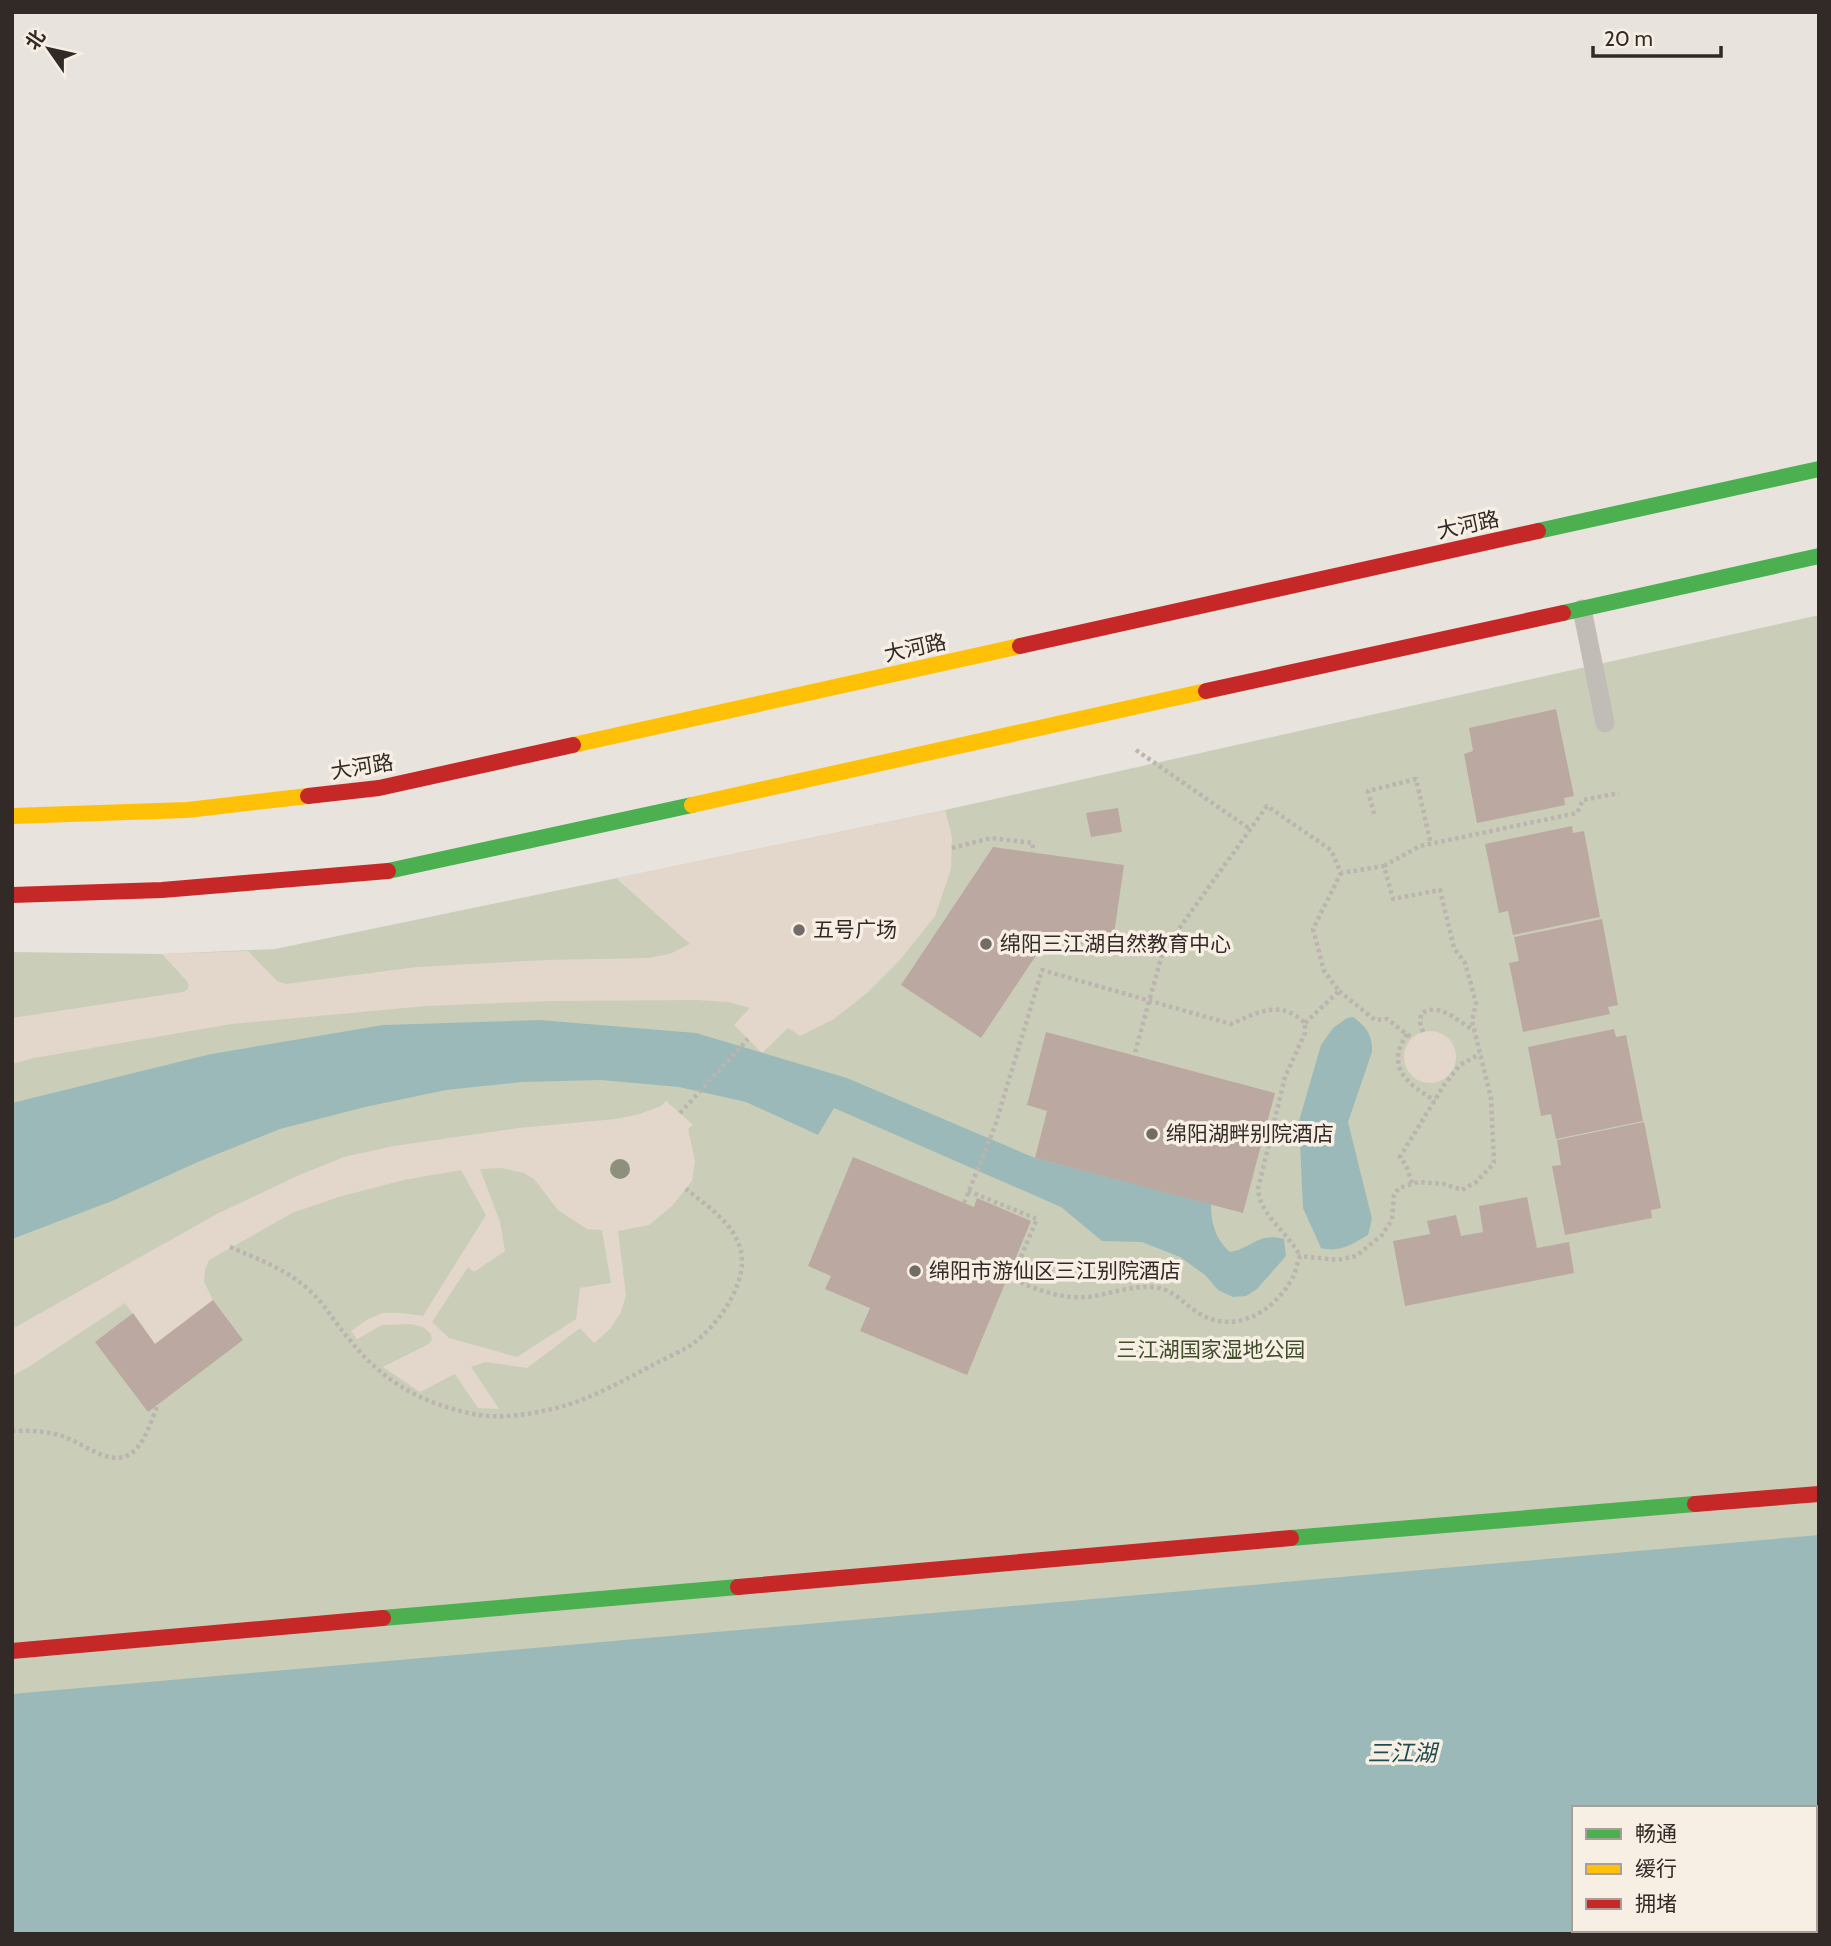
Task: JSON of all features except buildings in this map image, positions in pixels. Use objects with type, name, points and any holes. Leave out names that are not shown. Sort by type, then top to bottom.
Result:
[{"type":"main road","name":"大河路","points":[[12,816],[187,810],[379,788],[1819,469]]},
{"type":"main road","points":[[12,895],[162,890],[393,871],[1819,556]]},
{"type":"main road","points":[[12,1651],[1206,1545],[1819,1494]]},
{"type":"lane","points":[[1582,609],[1605,723]]},
{"type":"path","points":[[1132,748],[1250,829]]},
{"type":"path","points":[[1374,814],[1368,791],[1416,779],[1431,844]]},
{"type":"path","points":[[1341,873],[1384,866],[1420,846],[1577,813],[1583,800],[1619,793]]},
{"type":"path","points":[[1134,1056],[1163,951],[1267,806],[1331,850],[1341,873]]},
{"type":"path","points":[[952,848],[991,838],[1033,843],[1032,852]]},
{"type":"path","points":[[1300,1256],[1338,1259],[1356,1256],[1382,1235],[1392,1220],[1394,1195],[1399,1188],[1418,1182],[1444,1184],[1462,1190],[1476,1182],[1494,1163],[1491,1098],[1472,1021],[1476,1003],[1465,963],[1454,948],[1440,890],[1393,900],[1384,866]]},
{"type":"path","points":[[1341,873],[1313,929],[1324,971],[1339,992],[1375,1020],[1387,1019],[1410,1036],[1400,1045],[1399,1068],[1411,1084],[1435,1101]]},
{"type":"path","points":[[964,1203],[995,1126],[1042,970],[1231,1024],[1255,1013],[1278,1008],[1294,1012],[1306,1023]]},
{"type":"path","points":[[970,1188],[1037,1219],[1010,1277],[1062,1297],[1092,1296],[1138,1287],[1161,1288],[1200,1314],[1220,1322],[1238,1321],[1259,1315],[1278,1298],[1293,1277],[1300,1256],[1266,1213],[1259,1200],[1258,1189],[1285,1077],[1305,1033],[1306,1023],[1339,992]]},
{"type":"path","points":[[1423,1032],[1420,1014],[1427,1009],[1438,1009],[1475,1031]]},
{"type":"path","points":[[680,1113],[748,1039]]},
{"type":"path","points":[[1412,1183],[1400,1157],[1460,1065],[1480,1054]]},
{"type":"path","points":[[230,1247],[275,1266],[308,1289],[327,1308],[366,1359],[410,1393],[475,1414],[509,1416],[552,1409],[596,1395],[692,1344],[720,1317],[733,1295],[741,1273],[741,1254],[736,1237],[722,1219],[686,1189]]},
{"type":"path","points":[[348,1338],[354,1335]]},
{"type":"path","points":[[397,1385],[401,1379]]},
{"type":"path","points":[[12,1431],[26,1430],[64,1437],[109,1458],[124,1458],[136,1450],[143,1439],[158,1404]]},
{"type":"path","points":[[488,1409],[490,1416]]},
{"type":"green space","name":"三江湖国家湿地公园","points":[[1819,615],[1819,1934],[12,1934],[12,952],[162,954],[275,949],[945,810]]},
{"type":"shaded area","points":[[945,810],[952,837],[951,869],[935,916],[900,960],[867,993],[834,1019],[800,1036],[788,1028],[762,1053],[734,1025],[750,1008],[728,1002],[549,1001],[426,1006],[231,1024],[12,1064],[12,1018],[187,990],[189,985],[186,980],[162,954],[248,951],[277,981],[286,984],[417,967],[648,958],[670,954],[690,944],[616,878]]},
{"type":"shaded area","points":[[1430,1031],[1440,1033],[1448,1039],[1454,1047],[1454,1067],[1448,1075],[1440,1081],[1430,1083],[1420,1081],[1412,1075],[1406,1067],[1404,1057],[1406,1047],[1412,1039],[1420,1033]]},
{"type":"shaded area","points":[[666,1101],[693,1125],[688,1129],[695,1161],[692,1181],[672,1206],[649,1225],[618,1231],[626,1295],[621,1312],[610,1329],[594,1343],[580,1328],[527,1368],[485,1362],[471,1367],[499,1409],[478,1408],[455,1374],[420,1392],[383,1367],[429,1344],[432,1340],[431,1334],[423,1327],[411,1324],[382,1325],[357,1339],[351,1331],[368,1319],[383,1313],[423,1316],[486,1215],[461,1170],[404,1180],[338,1197],[292,1213],[209,1260],[204,1282],[213,1300],[155,1344],[125,1303],[12,1376],[12,1329],[217,1214],[295,1177],[344,1157],[394,1146],[519,1128],[616,1119],[661,1106]],"holes":[[[501,1168],[524,1173],[534,1179],[558,1210],[587,1229],[602,1230],[611,1283],[580,1288],[576,1319],[517,1357],[449,1338],[432,1322],[468,1267],[474,1272],[505,1251],[500,1222],[480,1169]]]},
{"type":"water","points":[[1353,1017],[1368,1032],[1372,1046],[1348,1122],[1372,1219],[1368,1235],[1346,1247],[1328,1249],[1321,1248],[1303,1208],[1299,1121],[1321,1045],[1333,1028]]},
{"type":"water","points":[[540,1020],[696,1033],[847,1078],[1035,1158],[1211,1204],[1215,1230],[1230,1252],[1262,1239],[1275,1237],[1284,1239],[1286,1256],[1257,1289],[1246,1296],[1233,1297],[1218,1290],[1205,1275],[1180,1257],[1142,1242],[1102,1241],[1061,1207],[834,1108],[818,1135],[746,1102],[679,1087],[601,1080],[521,1082],[446,1090],[280,1129],[200,1161],[112,1201],[12,1239],[12,1103],[211,1054],[383,1025]]},
{"type":"water","name":"三江湖","points":[[1819,1535],[1819,1934],[12,1934],[12,1694]]},
{"type":"traffic: fast","points":[[1538,531],[1819,469]]},
{"type":"traffic: fast","points":[[1563,613],[1819,556]]},
{"type":"traffic: fast","points":[[388,871],[692,805]]},
{"type":"traffic: fast","points":[[1291,1538],[1695,1504]]},
{"type":"traffic: fast","points":[[383,1618],[738,1587]]},
{"type":"traffic: slow","points":[[573,745],[1020,646]]},
{"type":"traffic: slow","points":[[692,805],[1206,691]]},
{"type":"traffic: slow","points":[[12,816],[187,810],[308,796]]},
{"type":"traffic: jam","points":[[1020,646],[1538,531]]},
{"type":"traffic: jam","points":[[1206,691],[1563,613]]},
{"type":"traffic: jam","points":[[308,796],[379,788],[573,745]]},
{"type":"traffic: jam","points":[[12,895],[162,890],[388,871]]},
{"type":"traffic: jam","points":[[1695,1504],[1819,1494]]},
{"type":"traffic: jam","points":[[738,1587],[1291,1538]]},
{"type":"traffic: jam","points":[[12,1651],[383,1618]]},
{"type":"place","name":"五号广场","points":[[799,930]]},
{"type":"place","name":"绵阳三江湖自然教育中心","points":[[986,944]]},
{"type":"place","name":"绵阳湖畔别院酒店","points":[[1152,1134]]},
{"type":"place","name":"绵阳市游仙区三江别院酒店","points":[[915,1271]]}]
